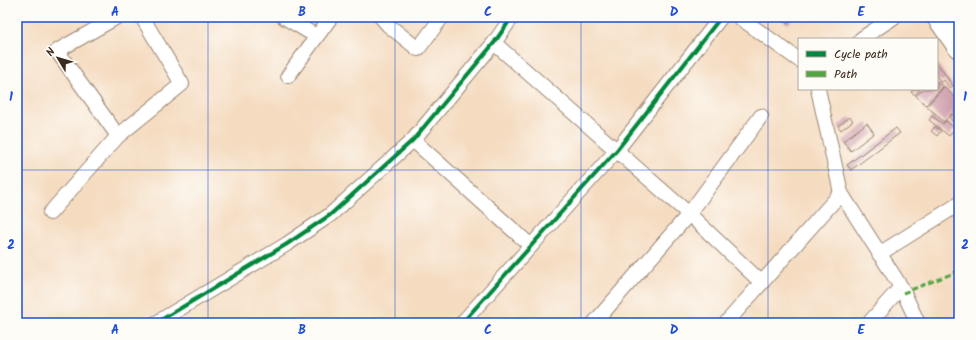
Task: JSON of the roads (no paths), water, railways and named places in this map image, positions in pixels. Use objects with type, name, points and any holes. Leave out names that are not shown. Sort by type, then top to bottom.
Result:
[{"type":"main road","points":[[938,17],[959,47]]},
{"type":"street","points":[[117,17],[57,51],[118,136]]},
{"type":"street","points":[[50,213],[118,136],[182,84],[142,17]]},
{"type":"street","points":[[284,17],[316,36]]},
{"type":"street","points":[[288,76],[331,17]]},
{"type":"street","points":[[381,17],[388,25],[418,49],[442,17]]},
{"type":"street","points":[[156,323],[287,244],[330,215],[413,140],[494,43],[512,17]]},
{"type":"street","points":[[462,323],[617,150],[721,17]]},
{"type":"street","points":[[739,17],[798,59]]},
{"type":"street","points":[[862,38],[894,17]]},
{"type":"street","points":[[494,43],[689,214],[762,283]]},
{"type":"street","points":[[818,90],[841,193],[900,287],[918,323]]},
{"type":"street","points":[[594,323],[689,214],[761,116]]},
{"type":"street","points":[[413,140],[531,246]]},
{"type":"street","points":[[726,323],[841,193]]},
{"type":"street","points":[[880,254],[959,204]]},
{"type":"street","points":[[869,323],[900,287]]}]
